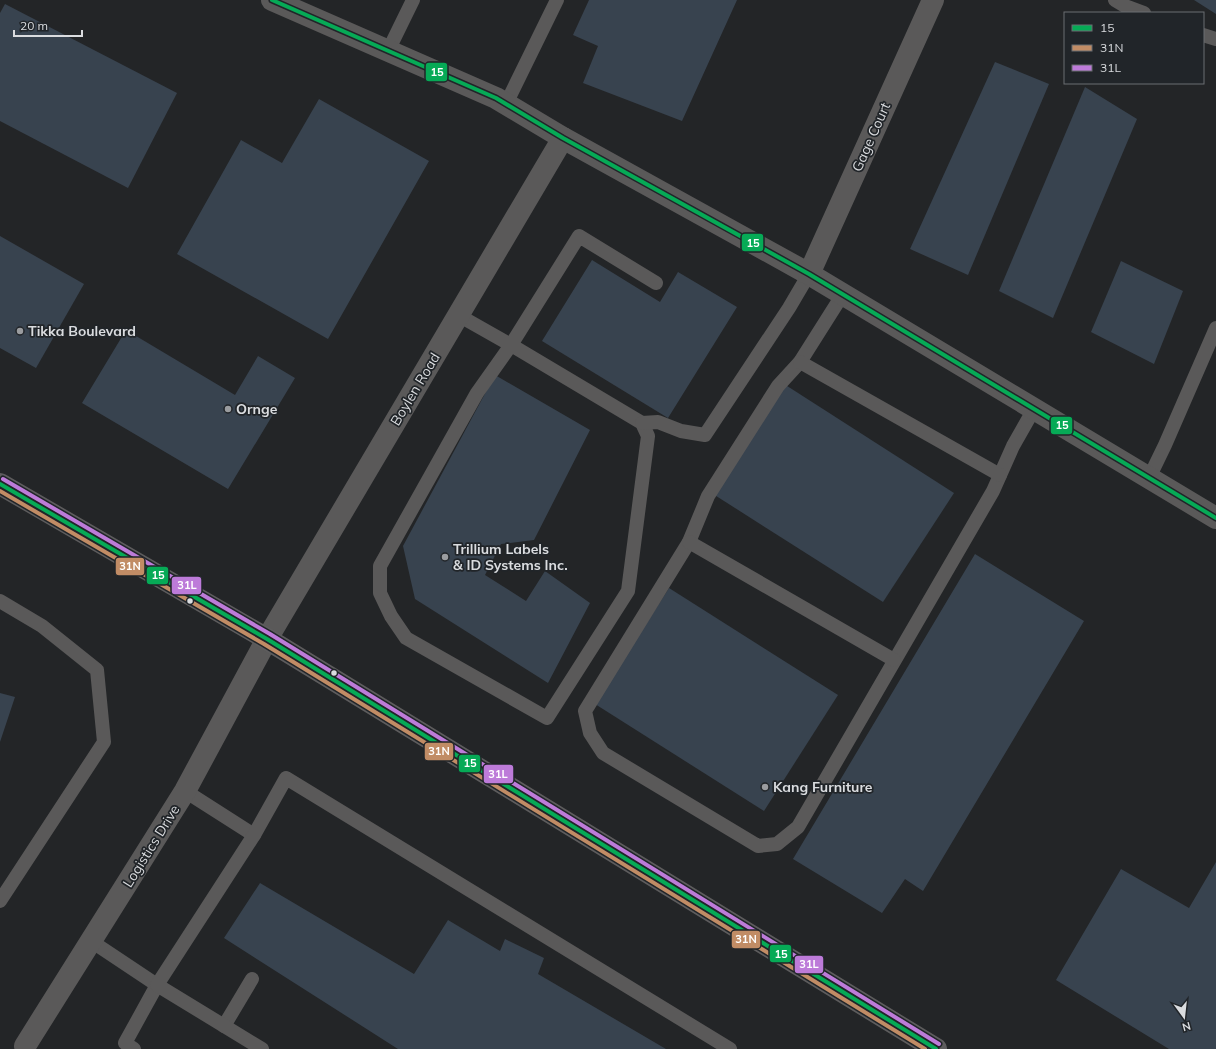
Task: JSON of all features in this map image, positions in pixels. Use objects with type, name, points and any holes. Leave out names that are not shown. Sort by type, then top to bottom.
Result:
[{"type":"main road","points":[[0,484],[266,639],[936,1049]]},
{"type":"street","name":"Gage Court","points":[[808,274],[933,0]]},
{"type":"street","points":[[287,3],[388,51],[496,98],[563,138],[843,294],[1216,518]]},
{"type":"street","name":"Boylen Road","points":[[266,639],[563,138]]},
{"type":"street","name":"Logistics Drive","points":[[24,1048],[185,791],[266,639]]},
{"type":"lane","points":[[388,51],[413,0]]},
{"type":"lane","points":[[506,104],[557,0]]},
{"type":"lane","points":[[1115,0],[1141,12]]},
{"type":"lane","points":[[1204,35],[1216,40]]},
{"type":"lane","points":[[642,423],[648,436],[628,591],[547,718],[406,638],[391,616],[380,593],[380,566],[476,393],[511,345],[579,236],[656,283]]},
{"type":"lane","points":[[458,315],[642,423],[658,422],[681,431],[705,435],[789,308],[808,274]]},
{"type":"lane","points":[[843,294],[800,362],[778,386],[708,496],[690,542],[585,711],[590,733],[603,753],[758,846],[777,844],[798,827],[993,491],[1013,446],[1034,409]]},
{"type":"lane","points":[[1149,478],[1216,328]]},
{"type":"lane","points":[[800,362],[1000,475]]},
{"type":"lane","points":[[690,542],[894,660]]},
{"type":"lane","points":[[0,601],[42,626],[97,670],[104,742],[0,901]]},
{"type":"lane","points":[[134,1049],[125,1043],[157,985],[254,835],[286,778],[730,1049]]},
{"type":"lane","points":[[185,791],[254,835]]},
{"type":"lane","points":[[91,941],[157,985],[262,1049]]},
{"type":"lane","points":[[224,1026],[252,979]]},
{"type":"building","points":[[589,0],[737,0],[682,121],[583,83],[598,46],[573,35]]},
{"type":"building","points":[[1194,0],[1216,0],[1216,14]]},
{"type":"building","points":[[5,4],[177,93],[128,188],[0,121],[0,13]]},
{"type":"building","points":[[995,62],[1049,84],[968,275],[910,249]]},
{"type":"building","points":[[1085,87],[1137,119],[1053,318],[999,291]]},
{"type":"building","points":[[319,99],[429,161],[328,339],[177,254],[241,140],[282,163]]},
{"type":"building","points":[[0,236],[84,284],[36,368],[0,348]]},
{"type":"building","points":[[592,260],[660,302],[678,272],[737,307],[668,418],[542,341]]},
{"type":"building","points":[[1121,261],[1183,291],[1154,364],[1091,332]]},
{"type":"building","points":[[126,330],[235,395],[258,356],[295,378],[228,489],[82,403]]},
{"type":"building","points":[[495,375],[590,430],[534,540],[501,544],[485,575],[526,601],[545,571],[590,603],[548,683],[415,599],[403,546]]},
{"type":"building","points":[[784,384],[954,493],[883,602],[713,494]]},
{"type":"building","points":[[975,554],[1084,621],[923,891],[905,879],[882,913],[793,859]]},
{"type":"building","points":[[669,588],[838,695],[764,811],[595,704]]},
{"type":"building","points":[[0,693],[15,697],[0,742]]},
{"type":"building","points":[[1216,862],[1216,1049],[1169,1049],[1056,980],[1121,869],[1189,908]]},
{"type":"building","points":[[260,883],[414,974],[448,920],[500,951],[505,939],[544,958],[538,974],[666,1049],[398,1049],[224,938]]},
{"type":"transit line","name":"15","points":[[272,0],[496,98],[563,138],[809,274],[1216,518]]},
{"type":"transit line","name":"31L","points":[[3,479],[270,634],[939,1044]]},
{"type":"transit line","name":"15","points":[[0,484],[267,639],[936,1049]]},
{"type":"transit line","name":"31N","points":[[0,491],[264,644],[925,1049]]},
{"type":"place","name":"Tikka Boulevard","points":[[20,331]]},
{"type":"place","name":"Ornge","points":[[228,409]]},
{"type":"place","name":"Trillium Labels & ID Systems Inc.","points":[[445,557]]},
{"type":"place","name":"Kang Furniture","points":[[765,787]]}]
